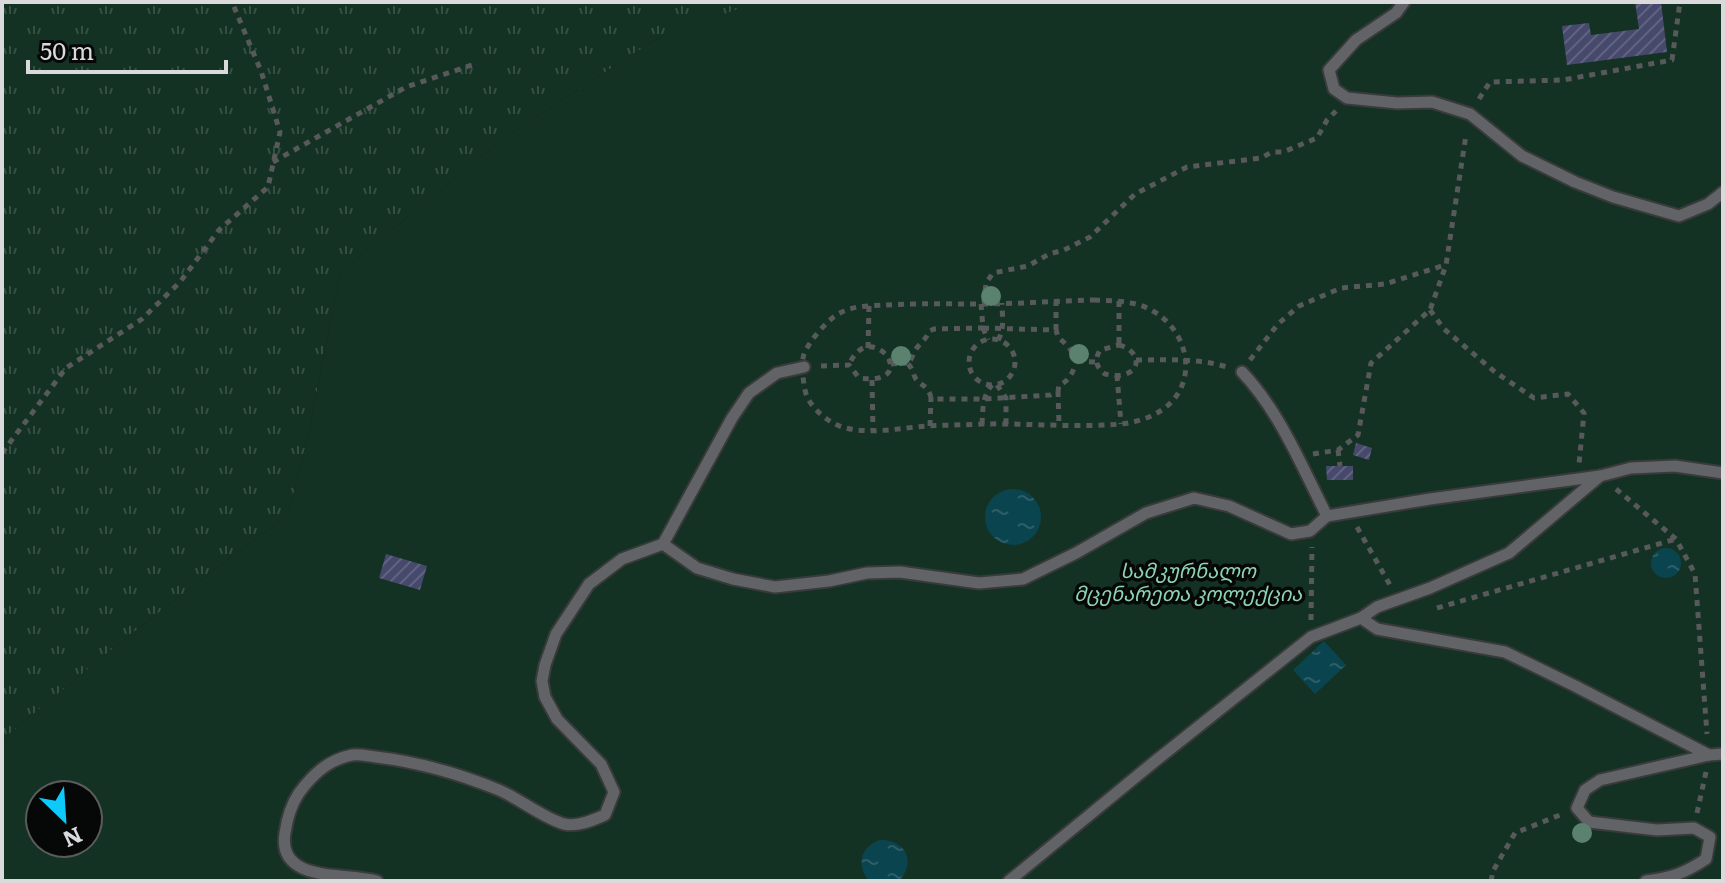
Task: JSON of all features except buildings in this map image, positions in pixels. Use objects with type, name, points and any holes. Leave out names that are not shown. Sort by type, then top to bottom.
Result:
[{"type":"lane","points":[[1404,2],[1396,13],[1356,40],[1329,70],[1334,89],[1347,98],[1397,103],[1432,102],[1470,114],[1522,156],[1575,182],[1613,197],[1679,216],[1708,204],[1723,192]]},
{"type":"lane","points":[[377,881],[317,876],[295,868],[286,855],[287,820],[294,800],[317,771],[331,762],[355,754],[436,768],[497,789],[565,824],[586,823],[605,815],[614,792],[601,764],[557,719],[545,697],[542,681],[556,634],[589,584],[622,559],[663,544],[749,393],[777,373],[804,367]]},
{"type":"lane","points":[[1242,372],[1259,389],[1272,410],[1327,516]]},
{"type":"lane","points":[[663,544],[697,568],[775,587],[878,572],[979,583],[1023,579],[1146,513],[1194,498],[1229,506],[1291,534],[1310,531],[1327,516],[1445,496],[1600,476],[1631,468],[1675,466],[1723,473]]},
{"type":"lane","points":[[1009,881],[1311,637],[1509,553],[1600,476]]},
{"type":"lane","points":[[1361,618],[1377,629],[1505,652],[1709,755]]},
{"type":"lane","points":[[1646,881],[1666,879],[1706,859],[1710,837],[1694,828],[1657,830],[1589,822],[1577,808],[1585,790],[1600,780],[1723,754]]},
{"type":"path","points":[[2,453],[66,368],[142,319],[180,282],[219,230],[268,187],[280,132],[261,71],[232,2]]},
{"type":"path","points":[[1297,456],[1338,450],[1358,435],[1371,363],[1430,310],[1446,265],[1470,114],[1490,82],[1563,80],[1672,60],[1680,2]]},
{"type":"path","points":[[273,162],[406,87],[475,64]]},
{"type":"path","points":[[988,340],[983,328],[983,304],[986,283],[993,273],[1028,266],[1090,237],[1135,194],[1187,167],[1261,158],[1317,138],[1327,120],[1347,98]]},
{"type":"path","points":[[1136,360],[1211,363],[1242,372],[1278,324],[1299,306],[1341,288],[1385,284],[1446,265]]},
{"type":"path","points":[[1056,301],[1058,337],[1069,347],[1077,361]]},
{"type":"path","points":[[1119,301],[1119,345]]},
{"type":"path","points":[[1119,301],[1153,311],[1168,322],[1180,341],[1186,361],[1181,392],[1155,416],[1121,424],[982,424],[873,431],[831,422],[805,393],[804,355],[829,321],[841,312],[869,306],[1002,303],[1119,301]]},
{"type":"path","points":[[998,340],[1003,328],[1002,303]]},
{"type":"path","points":[[868,348],[869,306]]},
{"type":"path","points":[[1430,310],[1444,329],[1495,372],[1534,398],[1568,394],[1584,413],[1579,464],[1600,476],[1676,539],[1695,574],[1709,755]]},
{"type":"path","points":[[891,364],[911,360],[917,347],[934,329],[1056,330]]},
{"type":"path","points":[[982,424],[987,391],[995,385],[1010,376],[1015,362],[1010,348],[998,340],[988,340],[973,350],[970,365],[976,378],[995,385],[1006,398],[1006,424]]},
{"type":"path","points":[[1119,345],[1130,348],[1136,360],[1130,372],[1117,375],[1105,374],[1096,362],[1100,350],[1119,345]]},
{"type":"path","points":[[868,348],[883,350],[891,364],[884,377],[872,380],[859,378],[849,365],[854,354],[868,348]]},
{"type":"path","points":[[1077,361],[1096,362]]},
{"type":"path","points":[[1059,425],[1059,385],[1067,380],[1077,361]]},
{"type":"path","points":[[907,363],[917,380],[927,387],[931,397],[930,426]]},
{"type":"path","points":[[804,367],[849,365]]},
{"type":"path","points":[[1117,375],[1121,424]]},
{"type":"path","points":[[872,380],[873,431]]},
{"type":"path","points":[[931,397],[1006,398],[1050,395],[1058,391]]},
{"type":"path","points":[[1338,450],[1340,466]]},
{"type":"path","points":[[1349,513],[1398,600]]},
{"type":"path","points":[[1310,531],[1314,555],[1311,637]]},
{"type":"path","points":[[1432,609],[1676,539]]},
{"type":"path","points":[[1491,881],[1493,871],[1515,833],[1577,808]]},
{"type":"green space","points":[[2,2],[760,2],[653,41],[507,136],[340,272],[308,437],[288,515],[117,645],[2,740]]},
{"type":"green space","name":"სამკურნალო მცენარეთა კოლექცია","points":[[756,2],[1723,2],[1723,881],[2,881],[2,740],[117,645],[288,515],[308,437],[340,272],[507,136],[653,41]]},
{"type":"water","points":[[1013,489],[1033,497],[1041,517],[1033,537],[1013,545],[993,537],[985,517],[993,497]]},
{"type":"water","points":[[1666,548],[1672,549],[1680,557],[1680,569],[1672,577],[1666,578],[1660,577],[1652,569],[1651,563],[1652,557],[1660,549]]},
{"type":"water","points":[[1324,641],[1346,665],[1315,694],[1293,670]]},
{"type":"water","points":[[879,840],[896,843],[906,853],[907,866],[899,881],[869,881],[862,869],[864,852]]}]
